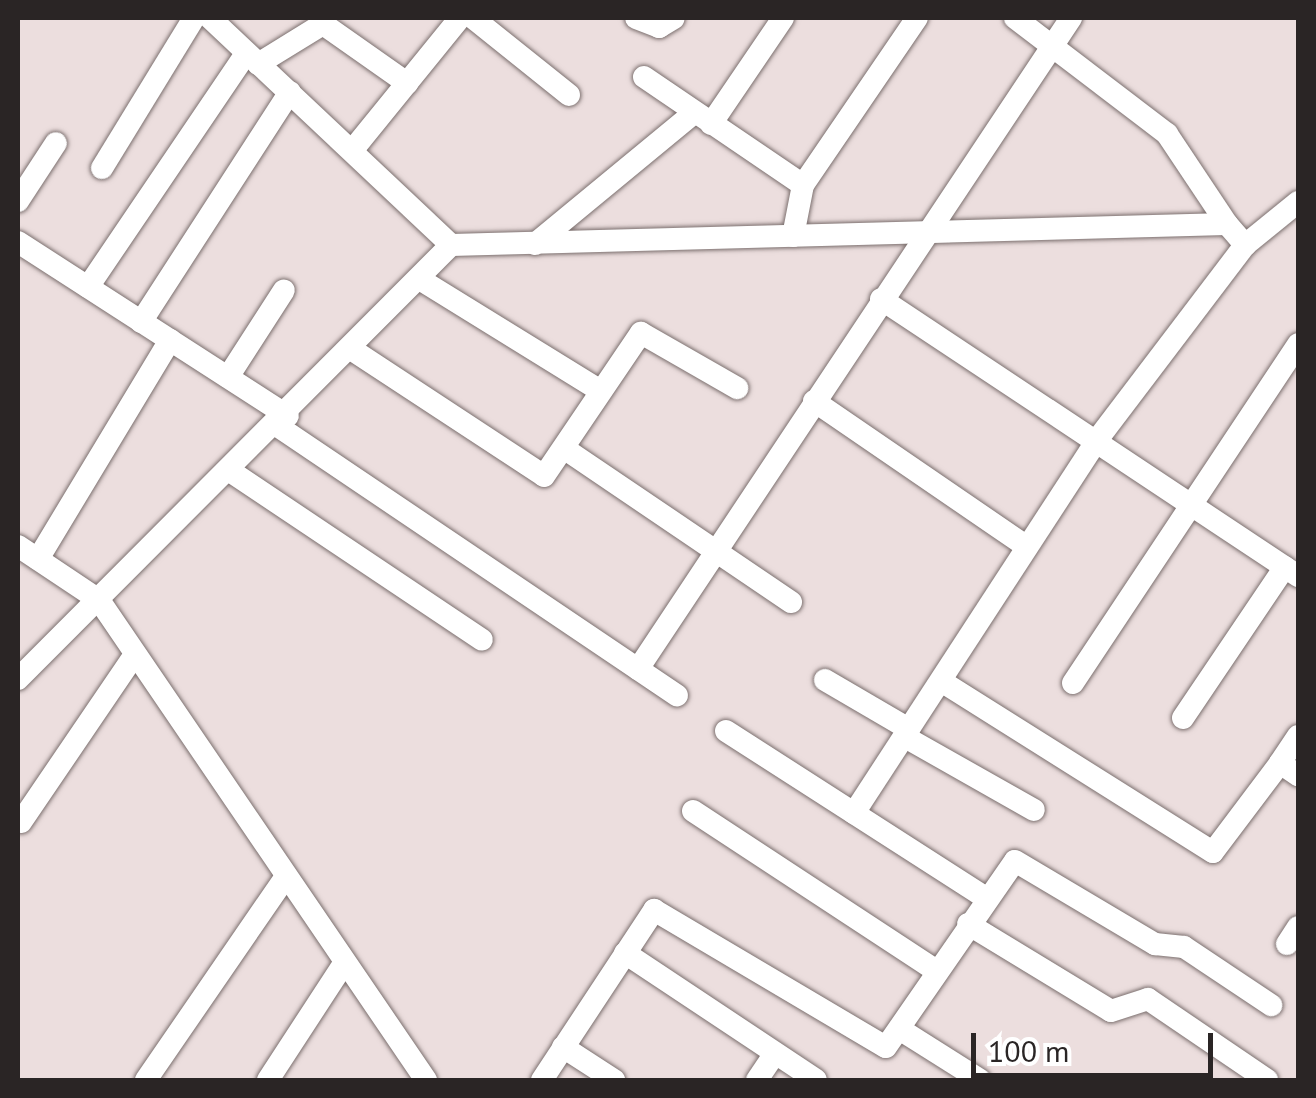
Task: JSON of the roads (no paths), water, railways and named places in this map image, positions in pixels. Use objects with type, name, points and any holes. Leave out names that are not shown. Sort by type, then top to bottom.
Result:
[{"type":"street","points":[[102,168],[209,18],[355,147],[451,245],[1226,224]]},
{"type":"street","points":[[355,147],[460,18]]},
{"type":"street","points":[[473,18],[569,95]]},
{"type":"street","points":[[636,18],[650,26],[674,18]]},
{"type":"street","points":[[535,244],[703,118],[783,18]]},
{"type":"street","points":[[793,236],[802,184],[918,18]]},
{"type":"street","points":[[1015,18],[1168,134],[1226,224],[1245,246]]},
{"type":"street","points":[[638,669],[1071,18]]},
{"type":"street","points":[[88,288],[252,59],[322,24],[407,83]]},
{"type":"street","points":[[644,77],[802,184]]},
{"type":"street","points":[[141,322],[290,92]]},
{"type":"street","points":[[18,201],[56,143]]},
{"type":"street","points":[[854,813],[1097,440],[1245,246],[1298,202]]},
{"type":"street","points":[[18,242],[228,378],[283,421],[677,695]]},
{"type":"street","points":[[18,678],[354,352],[451,245]]},
{"type":"street","points":[[421,280],[602,391]]},
{"type":"street","points":[[228,378],[284,290]]},
{"type":"street","points":[[881,299],[1292,571],[1183,718]]},
{"type":"street","points":[[354,352],[540,474],[565,449],[647,331],[737,388]]},
{"type":"street","points":[[38,559],[170,340]]},
{"type":"street","points":[[1073,683],[1298,344]]},
{"type":"street","points":[[814,401],[1026,548]]},
{"type":"street","points":[[565,449],[791,602]]},
{"type":"street","points":[[230,471],[482,640]]},
{"type":"street","points":[[18,546],[100,600],[343,965],[426,1080]]},
{"type":"street","points":[[21,822],[135,654]]},
{"type":"street","points":[[825,680],[1034,810]]},
{"type":"street","points":[[940,681],[1213,852],[1290,769],[1298,736]]},
{"type":"street","points":[[726,731],[986,898]]},
{"type":"street","points":[[692,811],[936,971]]},
{"type":"street","points":[[542,1080],[626,953],[660,910],[872,1046],[886,1048],[1007,865],[1024,863],[1271,1005]]},
{"type":"street","points":[[146,1080],[284,878]]},
{"type":"street","points":[[968,924],[1112,1012],[1148,999],[1267,1080]]},
{"type":"street","points":[[626,953],[816,1080]]},
{"type":"street","points":[[268,1080],[343,965]]},
{"type":"street","points":[[901,1030],[980,1080]]},
{"type":"street","points":[[564,1047],[614,1080]]},
{"type":"street","points":[[756,1080],[775,1054]]}]
